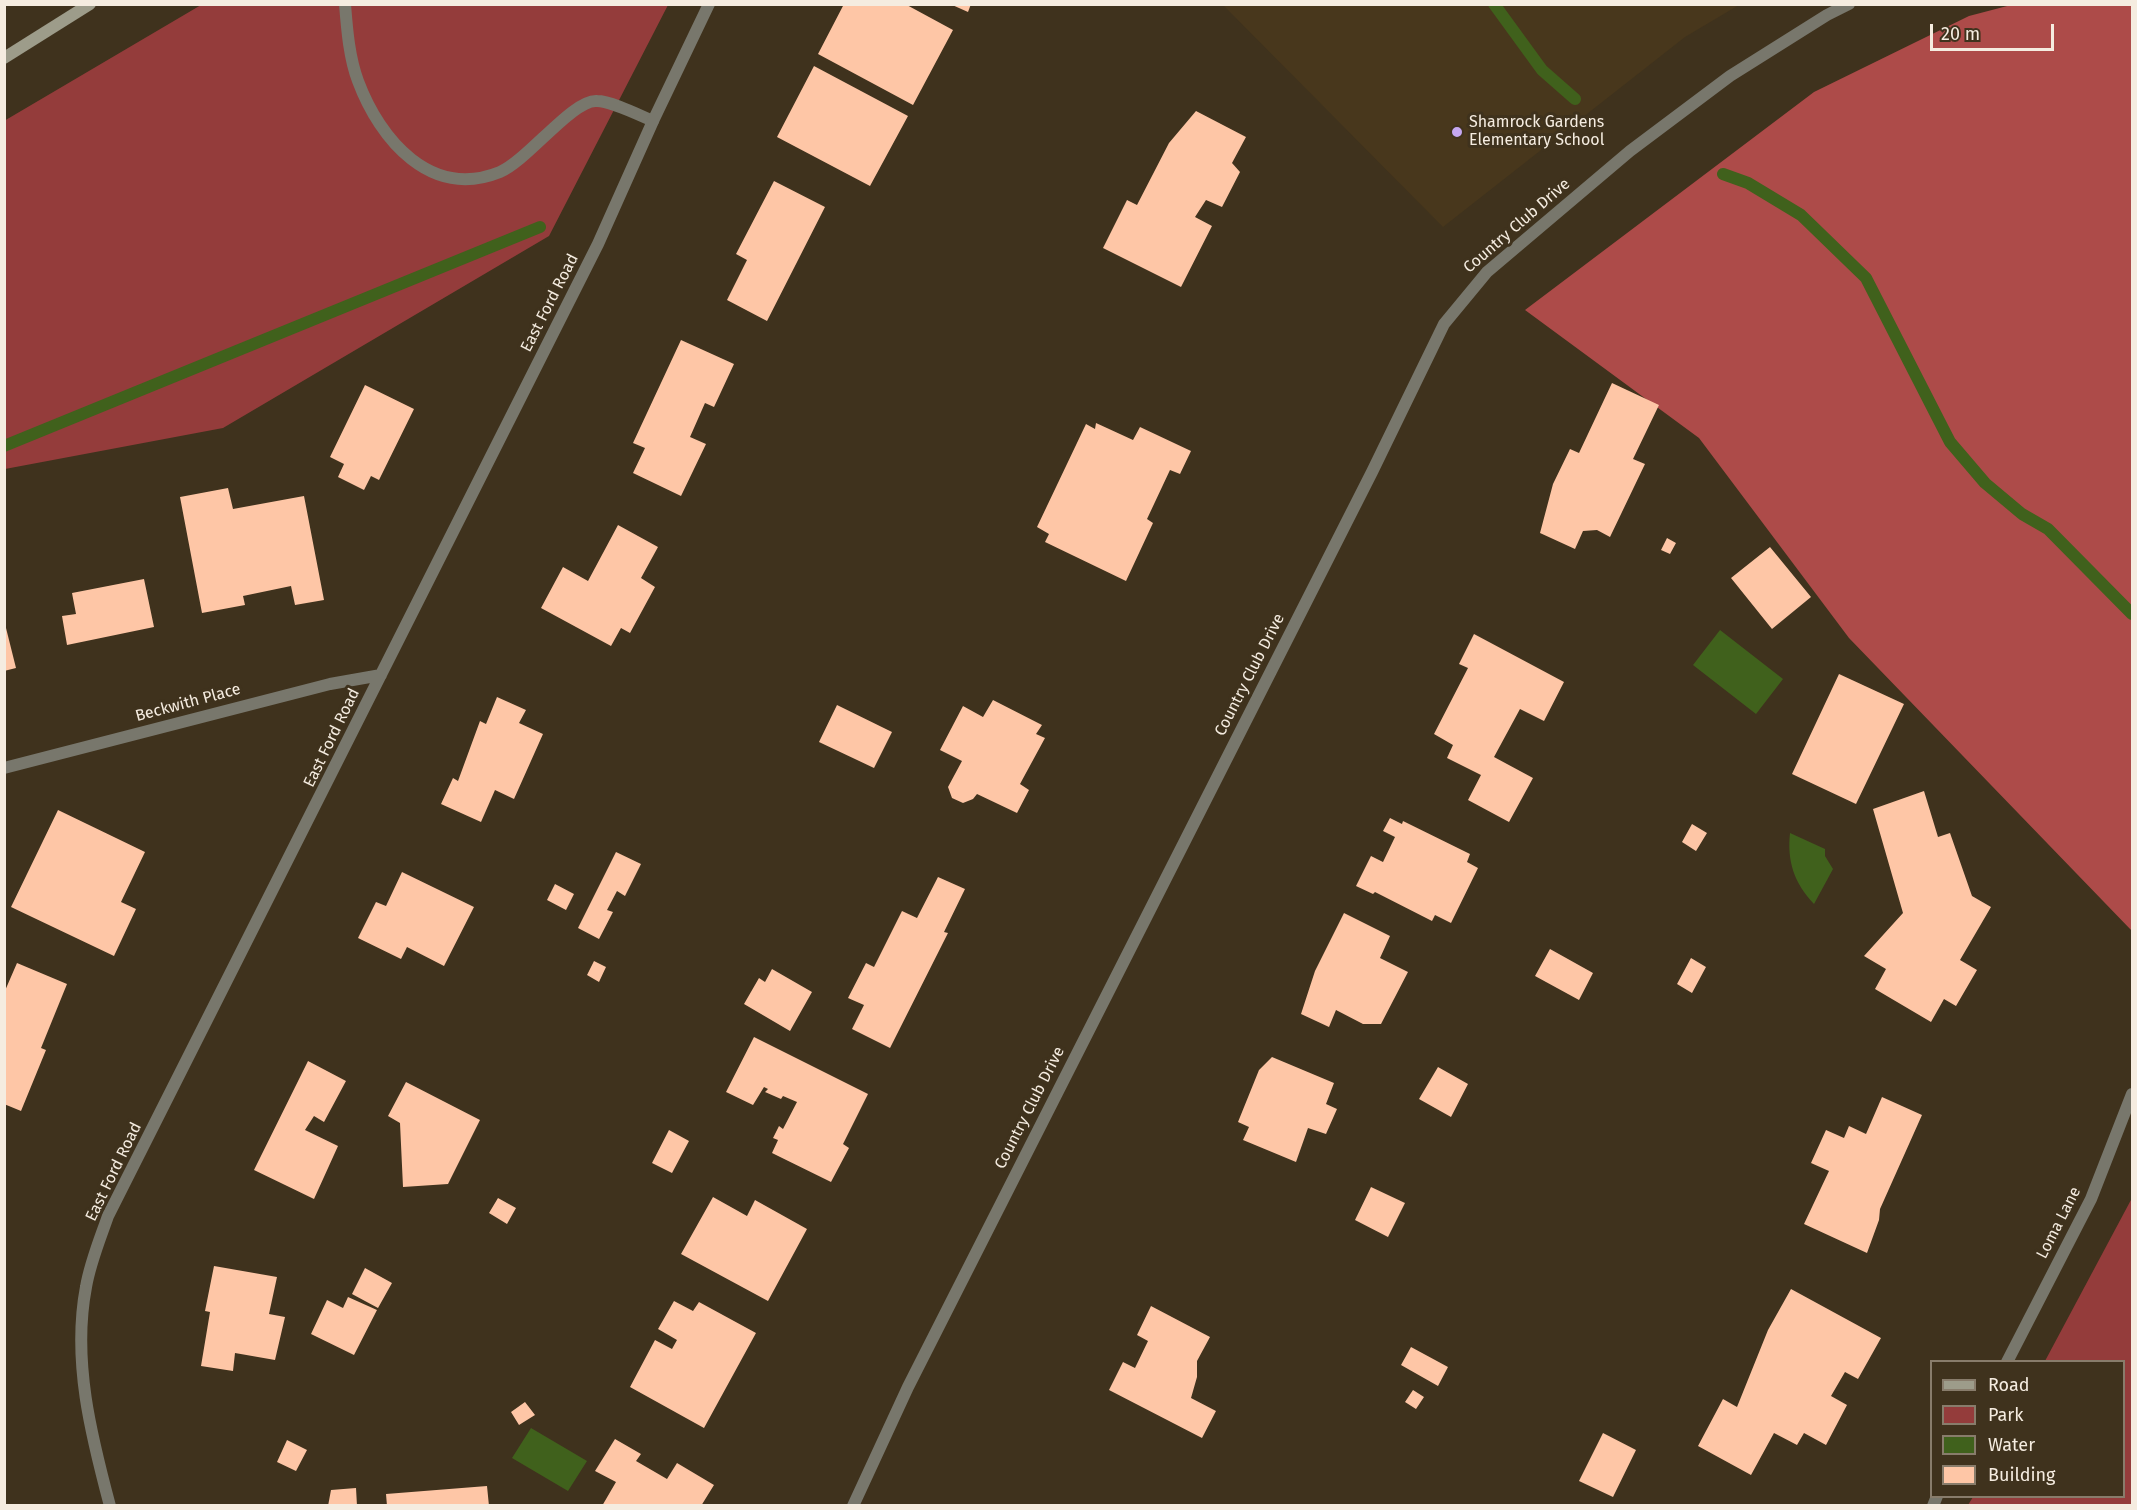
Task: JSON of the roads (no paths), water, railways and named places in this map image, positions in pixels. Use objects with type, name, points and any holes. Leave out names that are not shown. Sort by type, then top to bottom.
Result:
[{"type":"street","points":[[4,58],[90,4]]},
{"type":"street","points":[[345,4],[348,34],[358,80],[378,122],[399,150],[431,173],[468,181],[501,171],[548,136],[573,109],[597,100],[653,121]]},
{"type":"street","name":"East Ford Road","points":[[110,1506],[93,1444],[82,1370],[86,1287],[108,1216],[313,815],[602,237],[653,121],[709,4]]},
{"type":"street","name":"Country Club Drive","points":[[853,1506],[899,1405],[1372,472],[1444,324],[1487,272],[1630,151],[1730,75],[1849,4]]},
{"type":"street","name":"Beckwith Place","points":[[4,768],[330,684],[381,675]]},
{"type":"street","name":"Loma Lane","points":[[2008,1360],[2091,1199],[2133,1095]]},
{"type":"water","points":[[1720,630],[1783,679],[1756,714],[1693,665]]},
{"type":"water","points":[[1790,833],[1825,849],[1825,856],[1833,869],[1814,904],[1801,888],[1793,871]]},
{"type":"water","points":[[531,1428],[587,1461],[568,1491],[512,1458]]},
{"type":"waterway","points":[[1494,4],[1542,70],[1575,99]]},
{"type":"waterway","points":[[1723,174],[1748,183],[1801,215],[1866,278],[1950,442],[1985,483],[2022,514],[2048,529],[2132,614]]},
{"type":"waterway","points":[[4,446],[540,227]]},
{"type":"place","name":"Shamrock Gardens Elementary School","points":[[1457,132]]}]
